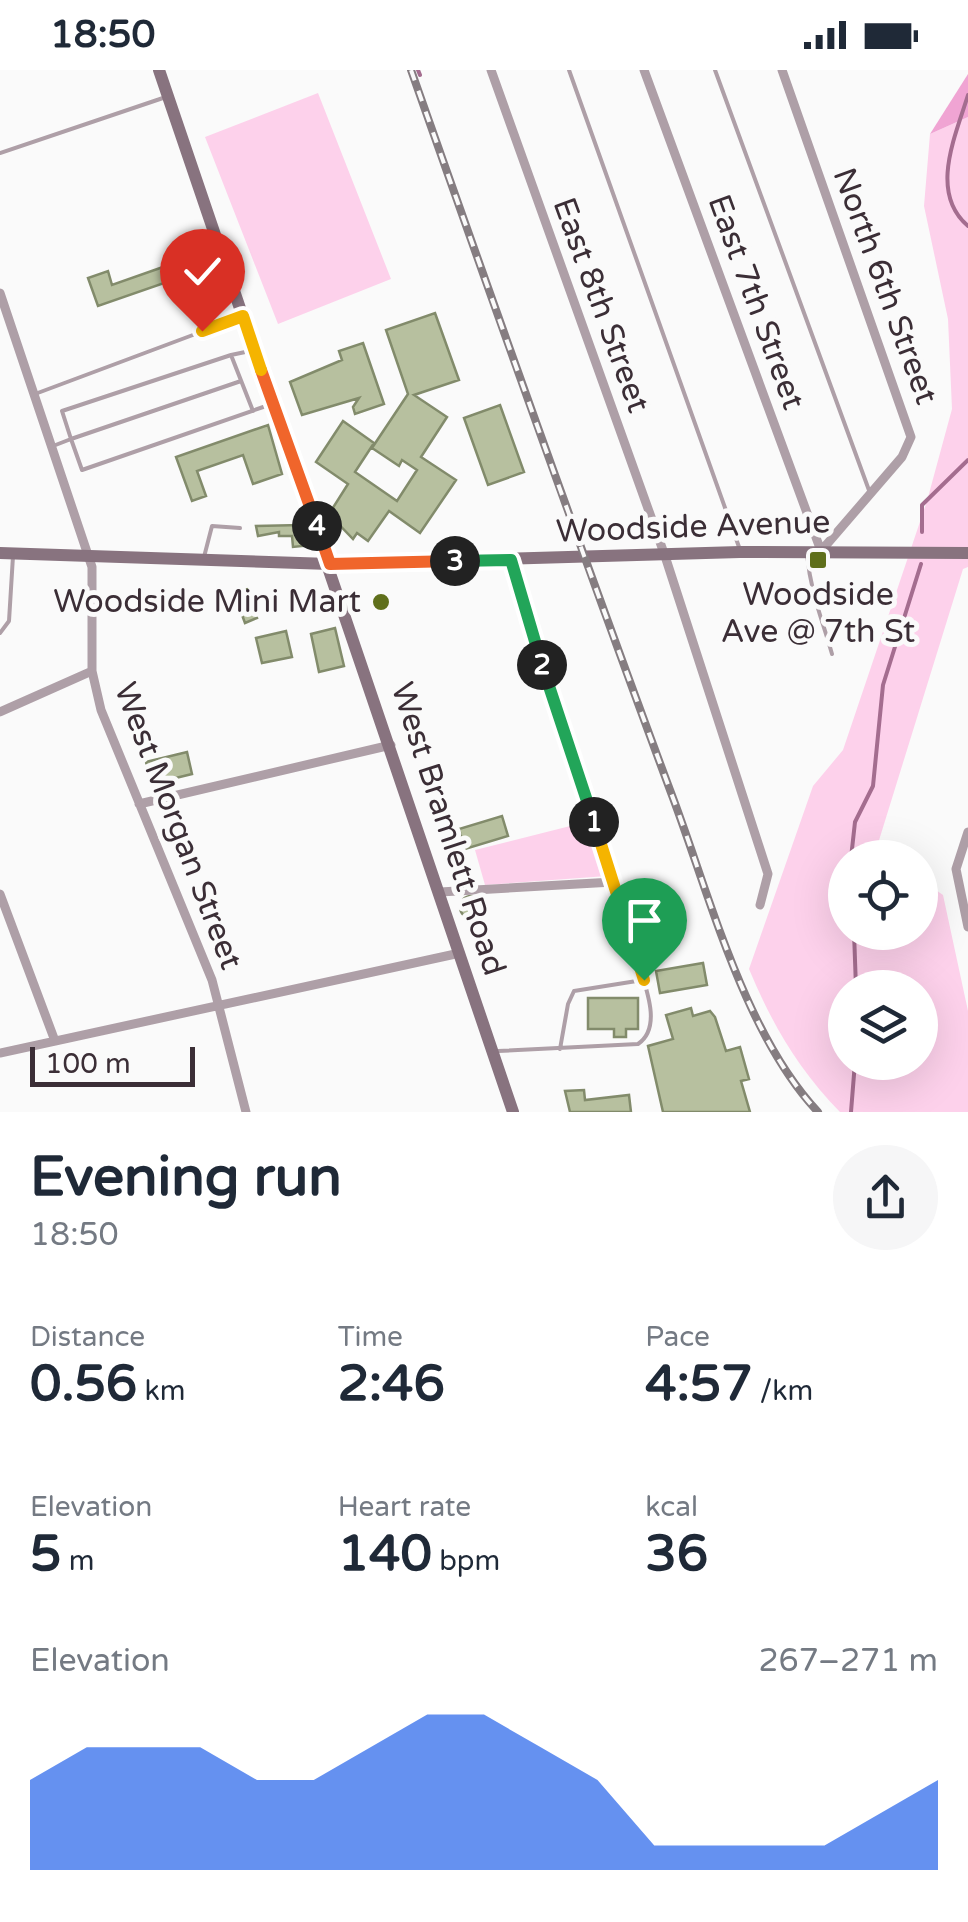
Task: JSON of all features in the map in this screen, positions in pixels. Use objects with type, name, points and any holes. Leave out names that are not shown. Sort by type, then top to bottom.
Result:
[{"type":"street","name":"West Bramlett Road","points":[[159,70],[330,564],[513,1112]]},
{"type":"street","name":"East 8th Street","points":[[491,70],[664,556],[768,874],[760,904]]},
{"type":"street","name":"East 7th Street","points":[[644,70],[814,551]]},
{"type":"street","name":"North 6th Street","points":[[782,70],[910,431],[909,447],[902,457],[814,551]]},
{"type":"street","name":"West Morgan Street","points":[[0,294],[88,555],[94,582],[92,671],[101,710],[220,1006],[246,1112]]},
{"type":"street","name":"Woodside Avenue","points":[[7,553],[330,564],[740,552],[968,553]]},
{"type":"street","points":[[511,560],[637,959]]},
{"type":"street","points":[[0,712],[92,671]]},
{"type":"street","points":[[140,804],[391,745]]},
{"type":"street","points":[[968,832],[956,869],[968,927]]},
{"type":"street","points":[[440,892],[614,882]]},
{"type":"street","points":[[0,894],[55,1042]]},
{"type":"street","points":[[0,1053],[460,953]]},
{"type":"lane","points":[[568,70],[740,552]]},
{"type":"lane","points":[[714,70],[870,493]]},
{"type":"lane","points":[[0,154],[168,96]]},
{"type":"lane","points":[[35,394],[243,316]]},
{"type":"lane","points":[[254,350],[62,411],[71,439],[82,470],[273,404]]},
{"type":"lane","points":[[231,355],[253,411]]},
{"type":"lane","points":[[54,446],[241,381]]},
{"type":"lane","points":[[204,562],[204,543],[212,526],[240,528]]},
{"type":"lane","points":[[814,551],[811,599],[821,615],[832,654]]},
{"type":"lane","points":[[0,632],[10,621],[7,553]]},
{"type":"lane","points":[[493,1052],[630,1048],[646,1038],[652,1022],[637,959]]},
{"type":"lane","points":[[560,1050],[568,1004],[574,992],[644,980]]},
{"type":"shaded area","points":[[968,74],[968,117],[930,134]]},
{"type":"shaded area","points":[[318,93],[391,279],[278,324],[205,137]]},
{"type":"shaded area","points":[[968,117],[968,567],[963,569],[879,840],[828,840],[828,950],[938,950],[938,892],[943,895],[968,1011],[968,1112],[840,1112],[787,1045],[749,969],[813,786],[843,750],[927,501],[952,409],[948,319],[924,206],[930,134]]},
{"type":"shaded area","points":[[590,821],[607,876],[485,885],[475,850]]},
{"type":"building","points":[[166,266],[170,281],[98,306],[88,278],[108,271],[112,285]]},
{"type":"building","points":[[435,313],[459,380],[414,395],[447,417],[421,457],[456,480],[420,533],[389,511],[368,541],[357,533],[353,539],[329,514],[348,484],[316,462],[343,421],[374,443],[355,472],[397,501],[417,470],[402,460],[399,466],[372,448],[408,394],[386,330]]},
{"type":"building","points":[[363,343],[384,404],[355,414],[353,407],[359,398],[302,415],[290,382],[342,360],[339,351]]},
{"type":"building","points":[[500,405],[524,472],[488,485],[464,418]]},
{"type":"building","points":[[268,425],[282,474],[253,484],[243,455],[197,471],[206,496],[192,501],[176,457]]},
{"type":"building","points":[[301,525],[303,546],[293,547],[292,536],[279,536],[279,532],[258,536],[256,526]]},
{"type":"building","points":[[247,589],[257,618],[245,623],[234,593]]},
{"type":"building","points":[[335,628],[344,666],[319,672],[311,634]]},
{"type":"building","points":[[286,631],[292,657],[262,663],[256,638]]},
{"type":"building","points":[[187,752],[192,774],[151,784],[146,762]]},
{"type":"building","points":[[502,816],[508,836],[465,849],[459,829]]},
{"type":"building","points":[[471,896],[479,899],[479,915],[471,918],[463,915],[460,907],[463,899]]},
{"type":"building","points":[[703,963],[707,985],[660,993],[656,971]]},
{"type":"building","points":[[588,998],[638,998],[638,1029],[626,1029],[626,1037],[614,1037],[614,1029],[588,1029]]},
{"type":"building","points":[[691,1008],[693,1016],[710,1011],[715,1017],[726,1051],[740,1047],[749,1079],[741,1081],[750,1112],[663,1112],[648,1046],[673,1039],[666,1015]]},
{"type":"building","points":[[584,1090],[585,1100],[629,1095],[631,1112],[570,1112],[565,1091]]},
{"type":"waterway","points":[[418,70],[420,75]]},
{"type":"waterway","points":[[968,95],[952,146],[947,181],[956,213],[968,226]]},
{"type":"waterway","points":[[922,532],[922,505],[968,460]]},
{"type":"waterway","points":[[853,840],[855,822],[873,786],[883,685],[921,564]]},
{"type":"waterway","points":[[855,950],[855,970]]},
{"type":"waterway","points":[[851,1112],[854,1080]]},
{"type":"railway","points":[[411,70],[730,959],[769,1042],[818,1112]]},
{"type":"place","name":"Woodside Ave @ 7th St","points":[[818,560]]},
{"type":"place","name":"Woodside Mini Mart","points":[[381,602]]},
{"type":"route","points":[[202,331],[243,316],[330,564],[511,560],[644,980]]}]
